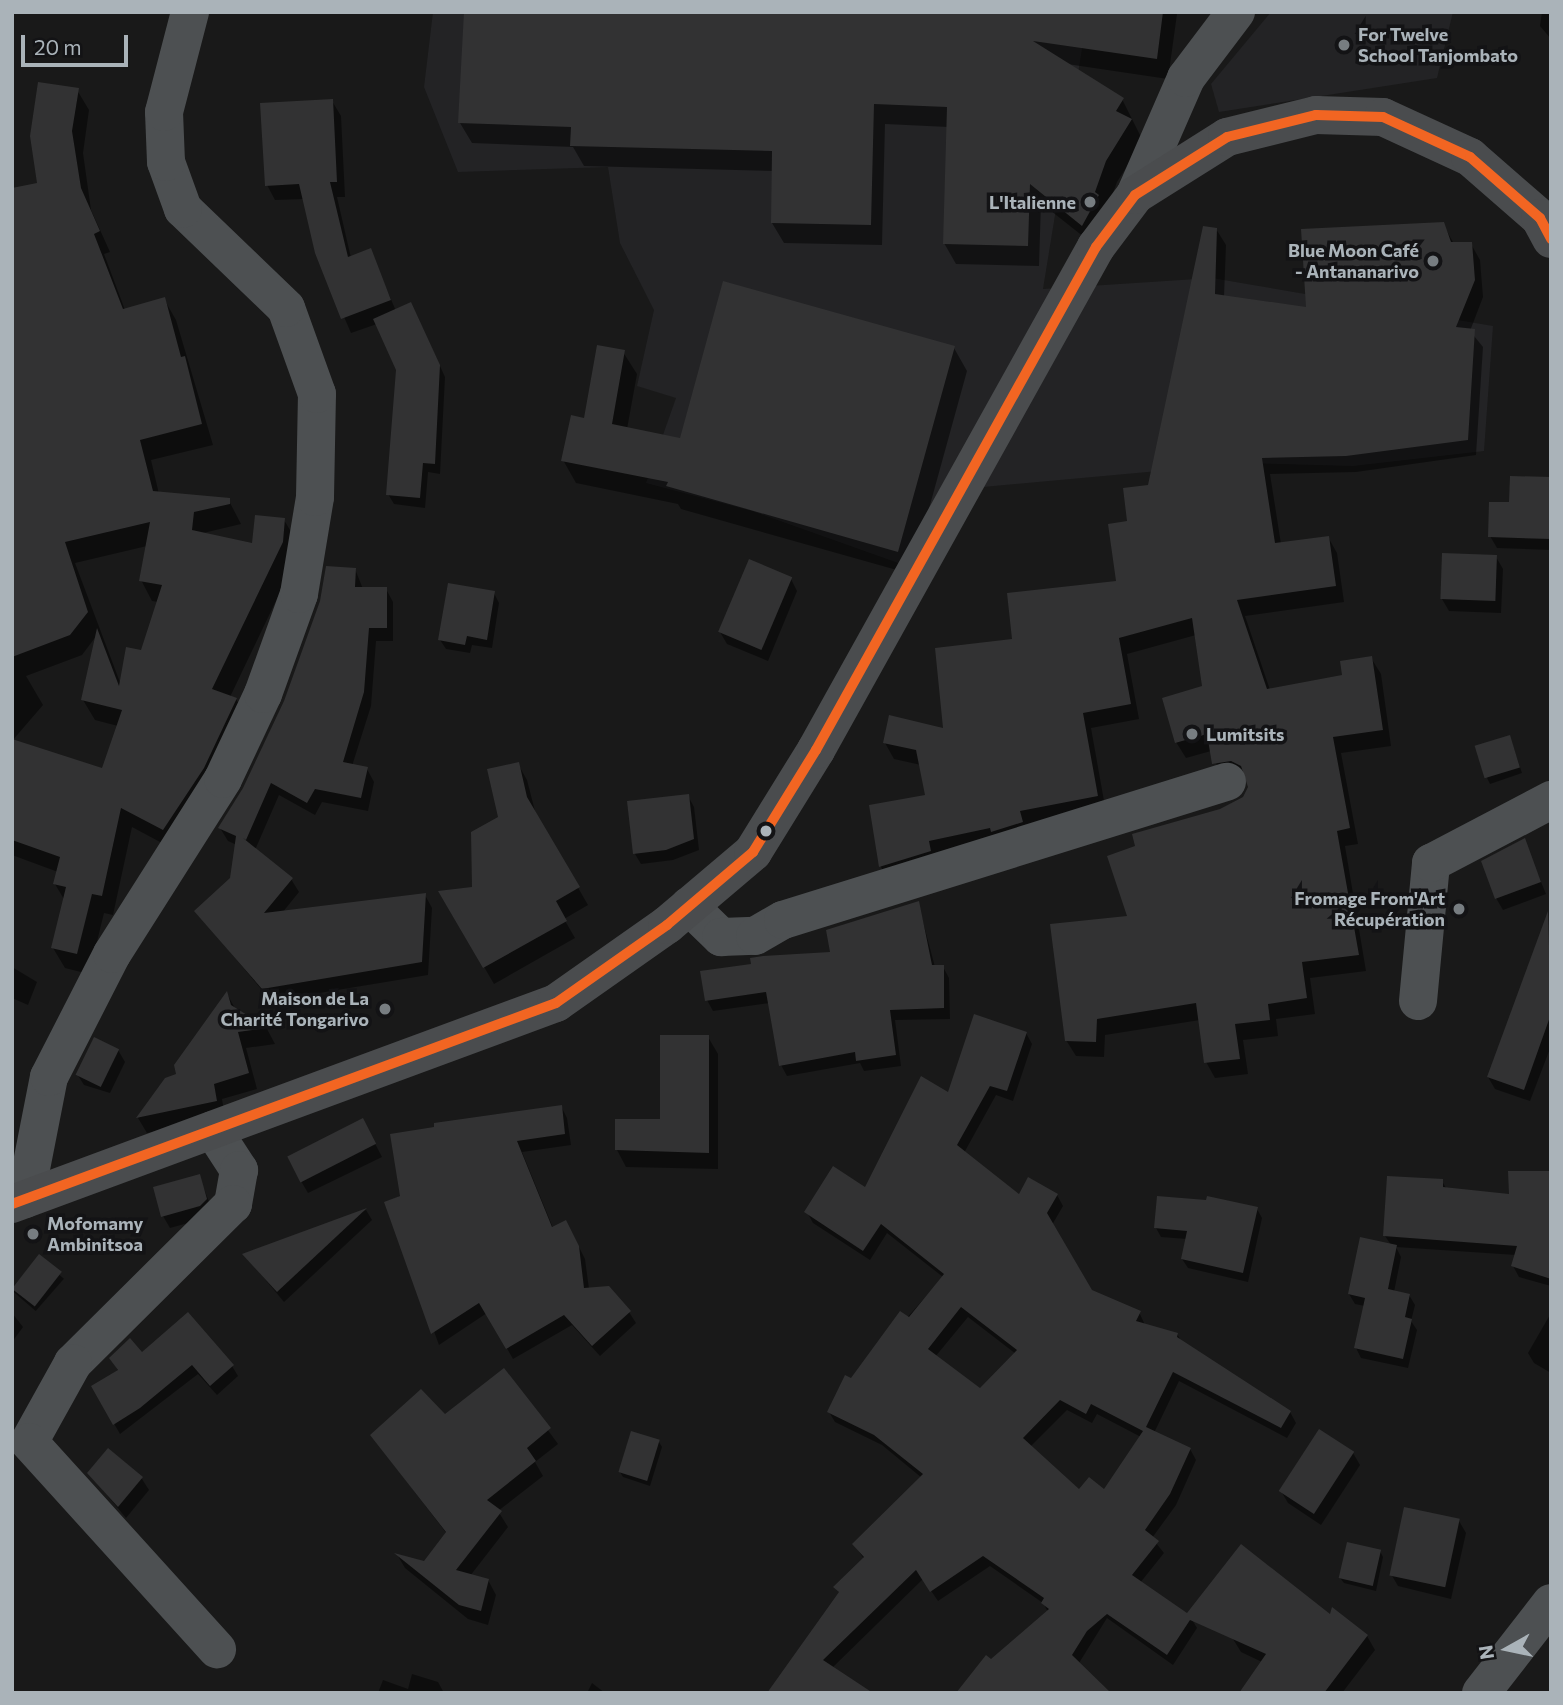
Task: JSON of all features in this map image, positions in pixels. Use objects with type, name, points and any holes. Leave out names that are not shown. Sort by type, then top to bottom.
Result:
[{"type":"main road","points":[[19,1201],[556,1003],[689,906],[761,845],[1040,342],[1096,247],[1135,195],[1227,136],[1316,115],[1383,117],[1470,158],[1540,218],[1551,239]]},
{"type":"street","points":[[19,1201],[49,1077],[112,954],[223,779],[264,694],[299,594],[316,497],[317,394],[286,308],[183,209],[166,162],[164,112],[190,12]]},
{"type":"street","points":[[1135,195],[1186,78],[1236,12]]},
{"type":"street","points":[[689,906],[721,937],[755,936],[783,920],[1227,782]]},
{"type":"street","points":[[1418,1002],[1431,863],[1551,800]]},
{"type":"street","points":[[213,1130],[239,1170],[233,1204],[73,1363],[29,1442],[217,1649]]},
{"type":"street","points":[[1481,1693],[1551,1603]]},
{"type":"shaded area","points":[[433,12],[1088,12],[1043,289],[1212,278],[1493,326],[1484,451],[1353,466],[1246,463],[940,491],[901,564],[752,511],[646,483],[676,398],[637,386],[654,310],[620,243],[608,167],[458,172],[424,87]]},
{"type":"shaded area","name":"For Twelve School Tanjombato","points":[[1271,12],[1453,12],[1437,78],[1219,112],[1211,84]]},
{"type":"building","points":[[464,12],[1163,12],[1157,59],[1033,41],[1124,98],[1116,111],[1132,119],[1106,161],[1095,192],[1099,195],[1082,226],[1030,184],[1028,246],[943,244],[947,107],[874,104],[871,225],[771,223],[772,151],[570,146],[571,127],[458,123]]},
{"type":"building","points":[[38,82],[79,88],[72,131],[81,188],[100,231],[94,234],[123,309],[165,297],[181,357],[185,356],[202,424],[140,440],[153,491],[230,498],[230,504],[194,512],[192,530],[252,543],[255,515],[285,518],[283,542],[212,689],[237,698],[204,768],[163,830],[121,808],[102,896],[92,894],[77,954],[51,948],[66,887],[53,884],[60,857],[12,840],[12,739],[102,768],[122,710],[81,700],[97,628],[119,686],[126,647],[141,650],[162,585],[139,581],[150,522],[65,542],[88,612],[70,635],[12,657],[12,188],[37,183],[30,136]]},
{"type":"building","points":[[333,99],[337,182],[330,182],[348,257],[371,248],[391,300],[341,319],[315,253],[299,184],[265,186],[260,103]]},
{"type":"building","points":[[1444,222],[1451,242],[1472,242],[1475,280],[1456,327],[1475,329],[1468,440],[1346,456],[1262,458],[1275,543],[1329,536],[1336,586],[1237,600],[1267,689],[1342,675],[1340,661],[1372,656],[1383,730],[1333,737],[1350,828],[1337,831],[1359,955],[1302,962],[1307,998],[1268,1004],[1270,1020],[1235,1024],[1240,1059],[1204,1063],[1196,1003],[1097,1019],[1096,1042],[1065,1041],[1050,924],[1127,916],[1107,856],[1135,846],[1132,834],[1220,809],[1243,797],[1248,787],[1241,766],[1231,761],[1212,764],[1207,734],[1175,743],[1162,698],[1202,686],[1192,618],[1119,638],[1131,704],[1083,713],[1098,796],[1020,811],[1023,822],[991,832],[990,828],[929,841],[931,851],[879,867],[869,805],[925,795],[916,750],[883,743],[889,715],[943,728],[935,648],[1012,639],[1007,593],[1116,581],[1108,524],[1127,521],[1123,488],[1148,485],[1203,226],[1217,228],[1215,294],[1306,307],[1301,229]]},
{"type":"building","points":[[723,281],[955,346],[898,552],[666,486],[668,482],[561,461],[571,415],[584,418],[597,345],[625,350],[612,424],[680,438]]},
{"type":"building","points":[[411,302],[440,365],[435,464],[423,463],[420,498],[386,495],[396,370],[373,319]]},
{"type":"building","points":[[1510,476],[1551,477],[1551,539],[1488,537],[1489,502],[1509,502]]},
{"type":"building","points":[[1442,553],[1497,555],[1495,601],[1440,599]]},
{"type":"building","points":[[749,559],[792,577],[761,650],[718,632]]},
{"type":"building","points":[[326,566],[356,568],[355,587],[387,587],[387,628],[369,628],[364,692],[343,762],[368,767],[361,798],[315,789],[307,803],[271,783],[246,840],[243,838],[293,878],[264,913],[426,893],[422,962],[262,989],[194,911],[230,878],[236,836],[218,828],[243,788],[284,701],[320,601]]},
{"type":"building","points":[[448,583],[495,591],[487,640],[467,636],[465,645],[438,640]]},
{"type":"building","points":[[1510,735],[1520,768],[1485,778],[1475,746]]},
{"type":"building","points":[[519,762],[527,797],[580,887],[556,901],[567,921],[483,968],[438,891],[472,887],[471,832],[498,817],[487,769]]},
{"type":"building","points":[[689,794],[694,839],[666,850],[633,854],[627,801]]},
{"type":"building","points":[[1525,838],[1541,882],[1495,899],[1481,861]]},
{"type":"building","points":[[919,901],[932,965],[944,965],[944,1008],[890,1010],[896,1055],[856,1061],[855,1052],[779,1066],[766,992],[705,1001],[700,971],[751,964],[750,958],[763,956],[830,952],[826,930]]},
{"type":"building","points":[[1548,911],[1551,1014],[1524,1090],[1487,1077]]},
{"type":"building","points":[[227,991],[231,1005],[268,1028],[238,1032],[249,1073],[214,1084],[217,1101],[136,1118],[165,1078],[176,1074],[174,1065]]},
{"type":"building","points":[[974,1014],[1027,1032],[1007,1091],[990,1086],[957,1145],[1019,1194],[1028,1177],[1058,1194],[1047,1213],[1092,1290],[1141,1311],[1136,1321],[1178,1333],[1177,1337],[1291,1411],[1281,1428],[1173,1372],[1146,1427],[1191,1448],[1170,1494],[1145,1530],[1159,1541],[1132,1575],[1187,1613],[1241,1544],[1330,1614],[1332,1607],[1368,1635],[1324,1693],[1239,1693],[1266,1654],[1190,1620],[1167,1655],[1107,1614],[1087,1631],[1072,1655],[1111,1693],[956,1693],[986,1655],[991,1659],[1049,1609],[1041,1603],[1044,1598],[983,1556],[930,1592],[916,1570],[823,1660],[873,1693],[767,1693],[839,1592],[833,1587],[864,1557],[852,1544],[923,1474],[874,1435],[827,1412],[845,1375],[851,1378],[900,1311],[909,1317],[944,1274],[881,1224],[863,1251],[804,1212],[833,1166],[865,1187],[921,1076],[948,1092]],"holes":[[[961,1307],[1017,1350],[980,1388],[928,1349]],[[1060,1400],[1086,1414],[1091,1404],[1143,1431],[1104,1489],[1089,1477],[1079,1489],[1023,1438]]]},
{"type":"building","points":[[660,1035],[709,1035],[709,1153],[615,1150],[615,1119],[660,1119]]},
{"type":"building","points":[[94,1037],[119,1049],[101,1087],[76,1075]]},
{"type":"building","points":[[562,1105],[565,1134],[517,1141],[552,1227],[566,1220],[579,1246],[584,1288],[609,1286],[631,1311],[592,1346],[564,1315],[506,1349],[479,1303],[431,1334],[384,1202],[400,1196],[390,1134],[434,1127],[434,1123]]},
{"type":"building","points":[[363,1118],[376,1144],[300,1182],[287,1157]]},
{"type":"building","points":[[1508,1171],[1551,1171],[1551,1279],[1511,1266],[1517,1246],[1383,1236],[1387,1176],[1443,1179],[1443,1187],[1509,1194]]},
{"type":"building","points":[[200,1174],[207,1199],[200,1206],[161,1217],[153,1187]]},
{"type":"building","points":[[1157,1196],[1206,1200],[1207,1196],[1258,1207],[1243,1273],[1181,1259],[1187,1231],[1154,1228]]},
{"type":"building","points":[[367,1208],[277,1292],[242,1254]]},
{"type":"building","points":[[1360,1237],[1397,1245],[1388,1289],[1410,1294],[1405,1317],[1412,1319],[1403,1359],[1354,1348],[1365,1298],[1348,1294]]},
{"type":"building","points":[[39,1254],[62,1272],[35,1307],[12,1289]]},
{"type":"building","points":[[188,1312],[234,1365],[210,1386],[192,1365],[140,1408],[113,1425],[91,1386],[118,1370],[109,1358],[130,1338],[142,1352]]},
{"type":"building","points":[[504,1368],[551,1428],[527,1448],[536,1461],[487,1500],[502,1511],[456,1570],[489,1579],[481,1611],[459,1605],[394,1553],[424,1561],[446,1532],[370,1435],[421,1389],[445,1414]]},
{"type":"building","points":[[1319,1429],[1354,1452],[1314,1514],[1279,1491]]},
{"type":"building","points":[[631,1431],[660,1440],[647,1481],[618,1472]]},
{"type":"building","points":[[108,1448],[143,1477],[118,1507],[87,1473]]},
{"type":"building","points":[[1404,1507],[1460,1519],[1445,1587],[1389,1575]]},
{"type":"building","points":[[1347,1542],[1381,1550],[1373,1586],[1339,1578]]},
{"type":"transit line","points":[[12,1204],[556,1003],[667,925],[753,852],[816,750],[1096,247],[1135,195],[1227,137],[1316,115],[1383,117],[1470,157],[1540,218],[1551,239]]},
{"type":"place","name":"For Twelve School Tanjombato","points":[[1344,45]]},
{"type":"place","name":"L'Italienne","points":[[1090,202]]},
{"type":"place","name":"Blue Moon Café - Antananarivo","points":[[1433,261]]},
{"type":"place","name":"Lumitsits","points":[[1192,734]]},
{"type":"place","name":"Fromage From'Art Récupération","points":[[1459,909]]},
{"type":"place","name":"Maison de La Charité Tongarivo","points":[[385,1009]]},
{"type":"place","name":"Mofomamy Ambinitsoa","points":[[33,1234]]}]
